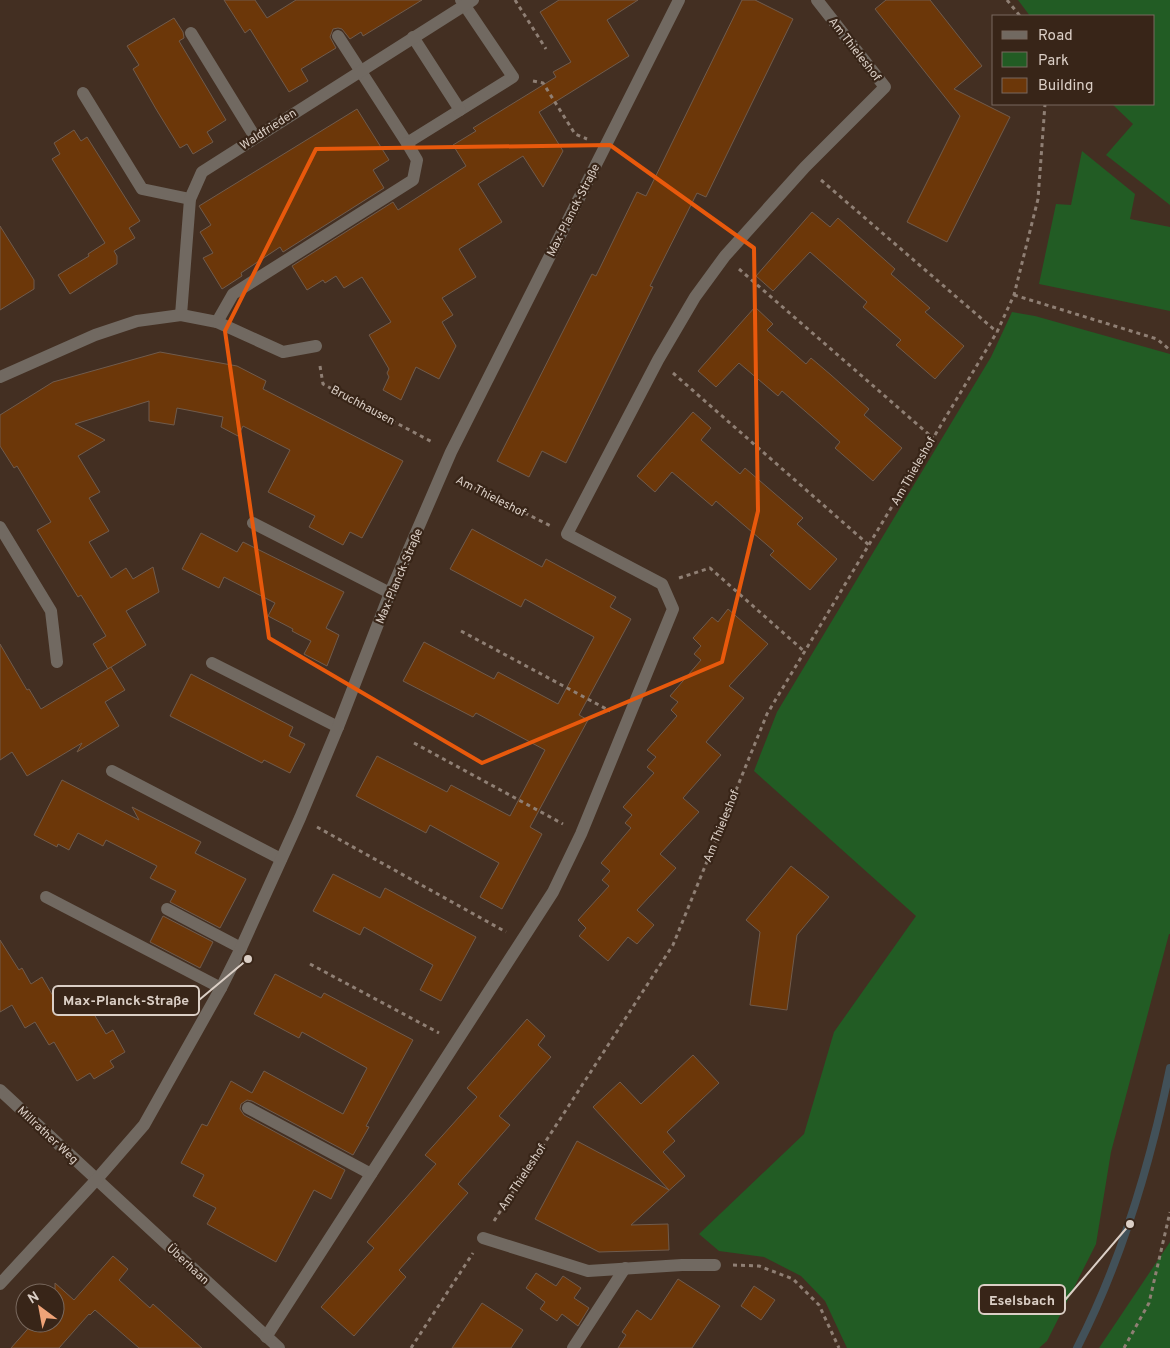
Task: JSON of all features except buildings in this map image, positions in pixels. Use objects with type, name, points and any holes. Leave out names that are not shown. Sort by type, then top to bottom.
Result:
[{"type":"street","name":"Max-Planck-Straße","points":[[0,1284],[97,1179],[144,1124],[220,988],[241,948],[300,818],[338,728],[390,593],[451,452],[679,0]]},
{"type":"street","name":"Am Thieleshof","points":[[567,534],[658,360],[695,297],[725,256],[805,167],[885,86],[818,0]]},
{"type":"street","name":"Waldfrieden","points":[[181,315],[190,199],[202,172],[466,2],[513,77]]},
{"type":"street","points":[[191,34],[255,137]]},
{"type":"street","points":[[217,322],[233,294],[412,180],[417,160],[338,36]]},
{"type":"street","points":[[413,37],[460,110]]},
{"type":"street","points":[[407,143],[513,77]]},
{"type":"street","points":[[82,93],[142,189],[190,199]]},
{"type":"street","points":[[0,377],[95,335],[137,321],[181,315],[217,322],[283,352],[316,346]]},
{"type":"street","points":[[253,523],[390,593]]},
{"type":"street","points":[[0,526],[51,611],[57,662]]},
{"type":"street","points":[[266,1337],[553,892],[581,834],[672,609],[662,584],[567,534]]},
{"type":"street","points":[[212,663],[338,728]]},
{"type":"street","points":[[112,771],[281,859]]},
{"type":"street","points":[[46,897],[220,988]]},
{"type":"street","points":[[167,908],[241,948]]},
{"type":"street","name":"Millrather Weg","points":[[0,1090],[97,1179]]},
{"type":"street","points":[[248,1108],[371,1174]]},
{"type":"street","name":"Überhaan","points":[[97,1179],[279,1348]]},
{"type":"street","points":[[483,1238],[588,1271],[682,1265],[715,1265]]},
{"type":"street","points":[[573,1348],[626,1268]]},
{"type":"path","points":[[515,0],[546,49]]},
{"type":"path","points":[[1007,0],[1019,15]]},
{"type":"path","points":[[513,77],[543,83],[576,134],[604,148]]},
{"type":"path","name":"Am Thieleshof","points":[[411,1348],[673,945],[767,714],[870,546],[932,438],[997,332],[1014,295],[1038,200],[1045,105]]},
{"type":"path","points":[[805,167],[997,332]]},
{"type":"path","points":[[725,256],[932,438]]},
{"type":"path","points":[[1014,295],[1157,339],[1170,350]]},
{"type":"path","name":"Bruchhausen","points":[[316,346],[323,384],[451,452]]},
{"type":"path","points":[[658,360],[870,546]]},
{"type":"path","name":"Am Thieleshof","points":[[442,472],[567,534]]},
{"type":"path","points":[[662,584],[710,568],[806,652]]},
{"type":"path","points":[[461,631],[628,721]]},
{"type":"path","points":[[414,743],[581,834]]},
{"type":"path","points":[[300,818],[522,940]]},
{"type":"path","points":[[310,964],[456,1042]]},
{"type":"path","points":[[1124,1348],[1149,1303],[1170,1212]]},
{"type":"path","points":[[715,1265],[758,1266],[793,1279],[819,1305],[839,1348]]},
{"type":"highlighted area","points":[[610,145],[754,248],[758,511],[722,662],[482,763],[269,638],[225,331],[316,149]]},
{"type":"green space","points":[[1018,0],[1170,0],[1170,205],[1106,155],[1133,124],[1113,105],[1155,105],[1155,15],[1029,15]]},
{"type":"green space","points":[[1082,151],[1135,194],[1130,219],[1170,227],[1170,311],[1039,284],[1056,204],[1071,205]]},
{"type":"green space","points":[[1012,312],[1035,316],[1170,354],[1170,934],[1111,1152],[1096,1244],[1047,1341],[1039,1348],[847,1348],[825,1301],[801,1276],[764,1257],[719,1251],[699,1234],[804,1134],[834,1032],[916,916],[754,771],[777,712],[991,357]]},
{"type":"green space","points":[[1170,1242],[1170,1348],[1099,1348]]},
{"type":"waterway","points":[[1077,1348],[1108,1281],[1133,1211],[1144,1176],[1170,1068]]},
{"type":"place","name":"Max-Planck-Straße","points":[[248,959]]},
{"type":"place","name":"Eselsbach","points":[[1130,1224]]}]
